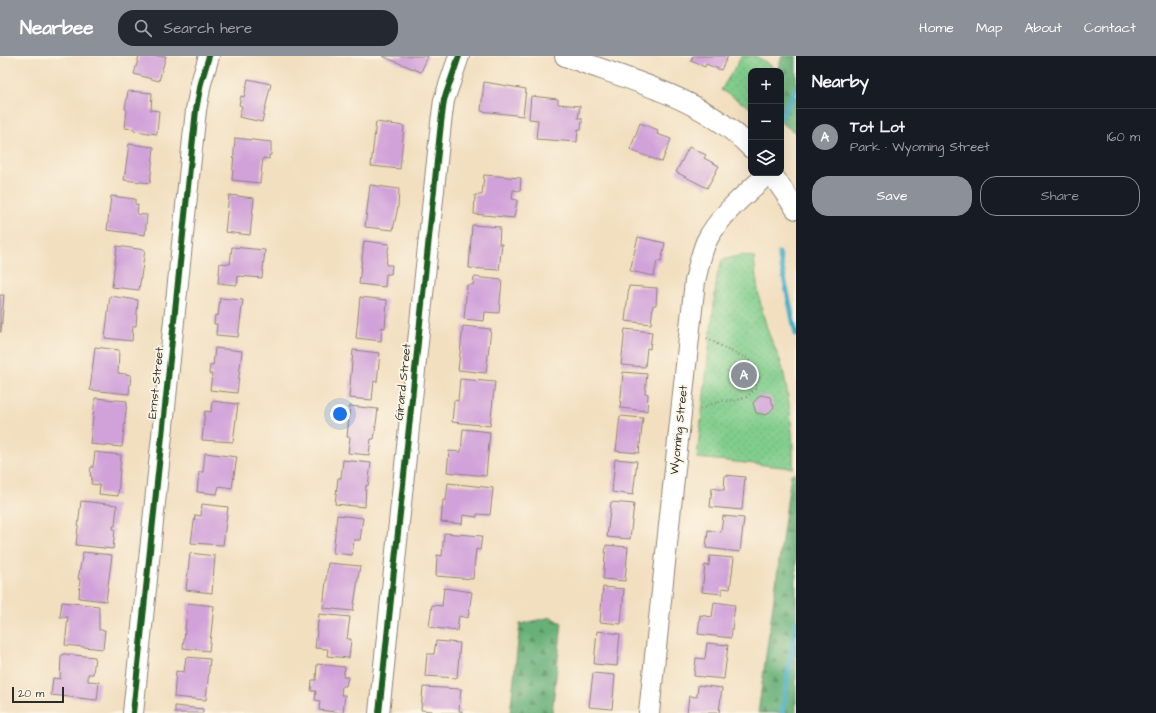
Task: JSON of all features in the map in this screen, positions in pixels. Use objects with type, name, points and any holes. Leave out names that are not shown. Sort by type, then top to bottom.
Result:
[{"type":"street","name":"Ernst Street","points":[[133,713],[196,110],[201,83],[209,56]]},
{"type":"street","name":"Girard Street","points":[[379,713],[441,123],[444,100],[458,56]]},
{"type":"street","points":[[565,56],[681,100],[721,121],[740,136],[748,145]]},
{"type":"street","name":"Wyoming Street","points":[[649,713],[695,281],[706,242],[716,226],[741,198],[767,176]]},
{"type":"street","points":[[772,176],[796,209]]},
{"type":"path","points":[[698,410],[720,401],[738,400],[747,397],[755,389],[759,378],[755,367],[747,358],[706,338]]},
{"type":"green space","points":[[742,56],[756,56],[775,68],[748,68],[748,106],[721,90]]},
{"type":"green space","points":[[782,56],[796,56],[796,133],[784,125],[784,68],[778,68]]},
{"type":"green space","points":[[741,255],[754,257],[764,318],[783,371],[793,442],[793,468],[697,458],[717,276],[722,260]]},
{"type":"green space","points":[[796,473],[796,713],[758,713],[791,474]]},
{"type":"green space","points":[[551,617],[562,623],[552,713],[510,713],[520,624]]},
{"type":"building","points":[[139,56],[166,56],[159,81],[134,74]]},
{"type":"building","points":[[382,56],[428,56],[421,72]]},
{"type":"building","points":[[693,56],[728,56],[721,70],[706,64],[705,67],[691,61]]},
{"type":"building","points":[[248,79],[271,84],[262,122],[239,117],[242,106],[239,105],[241,96],[244,97]]},
{"type":"building","points":[[484,82],[526,89],[523,116],[481,111]]},
{"type":"building","points":[[128,91],[152,93],[151,110],[159,111],[157,134],[134,131],[134,129],[125,128],[127,110],[125,109]]},
{"type":"building","points":[[531,96],[558,99],[558,104],[580,106],[578,118],[582,118],[582,121],[581,130],[578,129],[577,142],[536,139],[538,120],[529,119]]},
{"type":"building","points":[[376,122],[404,126],[400,169],[371,166]]},
{"type":"building","points":[[640,123],[658,130],[657,134],[671,139],[662,162],[630,150]]},
{"type":"building","points":[[235,138],[271,142],[271,155],[269,155],[269,159],[263,158],[260,183],[232,180]]},
{"type":"building","points":[[129,144],[154,147],[150,183],[124,180]]},
{"type":"building","points":[[689,147],[706,155],[704,158],[719,166],[707,188],[676,172]]},
{"type":"building","points":[[484,175],[521,178],[520,191],[513,190],[512,199],[517,200],[514,218],[474,214],[475,195],[482,195]]},
{"type":"building","points":[[370,185],[399,189],[398,207],[393,230],[365,227]]},
{"type":"building","points":[[229,195],[254,198],[250,235],[225,232]]},
{"type":"building","points":[[111,196],[135,199],[135,204],[138,205],[137,214],[147,215],[145,235],[107,230]]},
{"type":"building","points":[[472,225],[500,227],[499,244],[502,244],[499,270],[469,268]]},
{"type":"building","points":[[638,237],[665,243],[661,262],[657,261],[654,276],[630,271]]},
{"type":"building","points":[[364,241],[389,244],[386,265],[392,265],[391,274],[386,274],[385,287],[359,284]]},
{"type":"building","points":[[117,246],[145,250],[139,290],[112,287]]},
{"type":"building","points":[[232,247],[265,250],[262,278],[238,276],[237,285],[218,283],[220,263],[230,264]]},
{"type":"building","points":[[474,277],[502,280],[499,313],[485,312],[484,321],[464,319],[467,285],[473,285]]},
{"type":"building","points":[[629,286],[657,288],[656,305],[653,305],[651,324],[625,321]]},
{"type":"building","points":[[0,295],[4,295],[1,332],[0,332]]},
{"type":"building","points":[[110,296],[138,300],[136,326],[133,326],[132,341],[105,338]]},
{"type":"building","points":[[360,297],[387,300],[385,328],[382,327],[381,341],[356,338]]},
{"type":"building","points":[[220,298],[243,300],[238,337],[216,335],[217,324],[214,324],[215,315],[218,316]]},
{"type":"building","points":[[463,326],[491,329],[486,373],[458,370]]},
{"type":"building","points":[[625,329],[652,332],[650,349],[647,348],[645,367],[621,365]]},
{"type":"building","points":[[95,347],[119,350],[118,373],[131,375],[129,394],[90,390]]},
{"type":"building","points":[[215,348],[242,351],[237,393],[210,390],[212,374],[209,374],[210,365],[213,365]]},
{"type":"building","points":[[353,350],[380,353],[377,382],[374,381],[372,400],[349,398]]},
{"type":"building","points":[[623,372],[647,374],[645,393],[648,394],[647,411],[620,408]]},
{"type":"building","points":[[460,379],[495,382],[490,426],[452,422],[454,400],[458,401]]},
{"type":"building","points":[[760,395],[770,397],[774,407],[767,415],[756,413],[753,403]]},
{"type":"building","points":[[95,398],[127,401],[122,447],[90,444]]},
{"type":"building","points":[[212,401],[238,404],[233,442],[202,440],[205,411],[211,412]]},
{"type":"building","points":[[350,406],[378,409],[374,439],[371,439],[369,455],[348,453],[350,437],[347,437]]},
{"type":"building","points":[[620,416],[643,418],[639,453],[616,451]]},
{"type":"building","points":[[463,429],[490,432],[486,476],[447,472],[449,451],[461,452]]},
{"type":"building","points":[[95,452],[121,455],[118,496],[99,494],[100,485],[91,484],[91,467],[93,467]]},
{"type":"building","points":[[205,453],[237,457],[232,488],[219,486],[217,494],[197,492],[199,472],[203,472]]},
{"type":"building","points":[[615,459],[637,461],[633,495],[612,492]]},
{"type":"building","points":[[343,460],[371,463],[368,486],[366,485],[365,507],[335,504],[338,478],[341,478]]},
{"type":"building","points":[[725,475],[745,477],[742,510],[710,507],[712,488],[724,490]]},
{"type":"building","points":[[448,483],[493,488],[490,515],[477,514],[477,517],[463,515],[462,524],[441,522],[443,500],[446,500]]},
{"type":"building","points":[[81,501],[117,505],[115,526],[113,526],[113,529],[115,529],[113,549],[76,545]]},
{"type":"building","points":[[611,502],[634,504],[630,539],[607,537]]},
{"type":"building","points":[[202,504],[228,507],[223,545],[191,543],[195,515],[201,516]]},
{"type":"building","points":[[337,515],[363,518],[360,540],[354,540],[352,555],[333,553]]},
{"type":"building","points":[[723,516],[744,518],[740,552],[706,548],[708,530],[721,532]]},
{"type":"building","points":[[444,533],[482,536],[480,550],[476,549],[473,579],[436,576],[437,555],[442,556]]},
{"type":"building","points":[[606,545],[628,547],[625,581],[603,579]]},
{"type":"building","points":[[83,552],[112,555],[106,601],[79,598],[80,579],[78,579]]},
{"type":"building","points":[[190,553],[215,556],[212,593],[186,590]]},
{"type":"building","points":[[710,556],[734,558],[730,589],[722,588],[722,594],[702,592],[705,565],[709,566]]},
{"type":"building","points":[[328,563],[360,566],[353,611],[323,608]]},
{"type":"building","points":[[603,587],[624,589],[621,624],[600,622]]},
{"type":"building","points":[[444,588],[472,592],[468,618],[459,616],[457,631],[429,627],[432,605],[442,606]]},
{"type":"building","points":[[62,602],[99,606],[99,630],[105,630],[103,649],[65,645],[68,617],[60,617]]},
{"type":"building","points":[[714,602],[735,605],[731,638],[698,634],[700,615],[712,617]]},
{"type":"building","points":[[188,603],[214,606],[209,651],[183,648]]},
{"type":"building","points":[[319,614],[350,617],[347,639],[351,639],[349,658],[327,656],[328,649],[315,648]]},
{"type":"building","points":[[597,631],[620,634],[617,666],[594,664]]},
{"type":"building","points":[[436,641],[460,643],[457,678],[425,676],[427,654],[434,654]]},
{"type":"building","points":[[707,643],[728,645],[724,679],[694,676],[696,658],[705,659]]},
{"type":"building","points":[[64,654],[95,657],[93,674],[88,674],[88,681],[99,682],[97,700],[51,695],[53,678],[60,679],[61,656]]},
{"type":"building","points":[[186,657],[210,659],[206,700],[174,697],[176,671],[184,672]]},
{"type":"building","points":[[317,664],[345,667],[343,677],[348,677],[346,686],[342,686],[341,695],[345,695],[343,713],[319,710],[320,701],[315,700],[316,691],[311,691],[312,680],[316,680]]},
{"type":"building","points":[[593,673],[615,675],[612,709],[589,707]]},
{"type":"building","points":[[698,685],[722,688],[719,713],[687,713],[689,696],[697,697]]},
{"type":"building","points":[[423,687],[461,689],[459,711],[462,711],[462,713],[431,713],[432,711],[421,710]]},
{"type":"building","points":[[175,706],[203,709],[203,713],[175,713]]},
{"type":"waterway","points":[[784,111],[796,89]]},
{"type":"waterway","points":[[779,253],[796,335]]},
{"type":"waterway","points":[[782,713],[796,621]]},
{"type":"cycle path","points":[[133,713],[196,110],[201,83],[209,56]]},
{"type":"cycle path","points":[[379,713],[441,123],[444,100],[459,56]]},
{"type":"place","name":"Tot Lot","points":[[744,375]]}]
